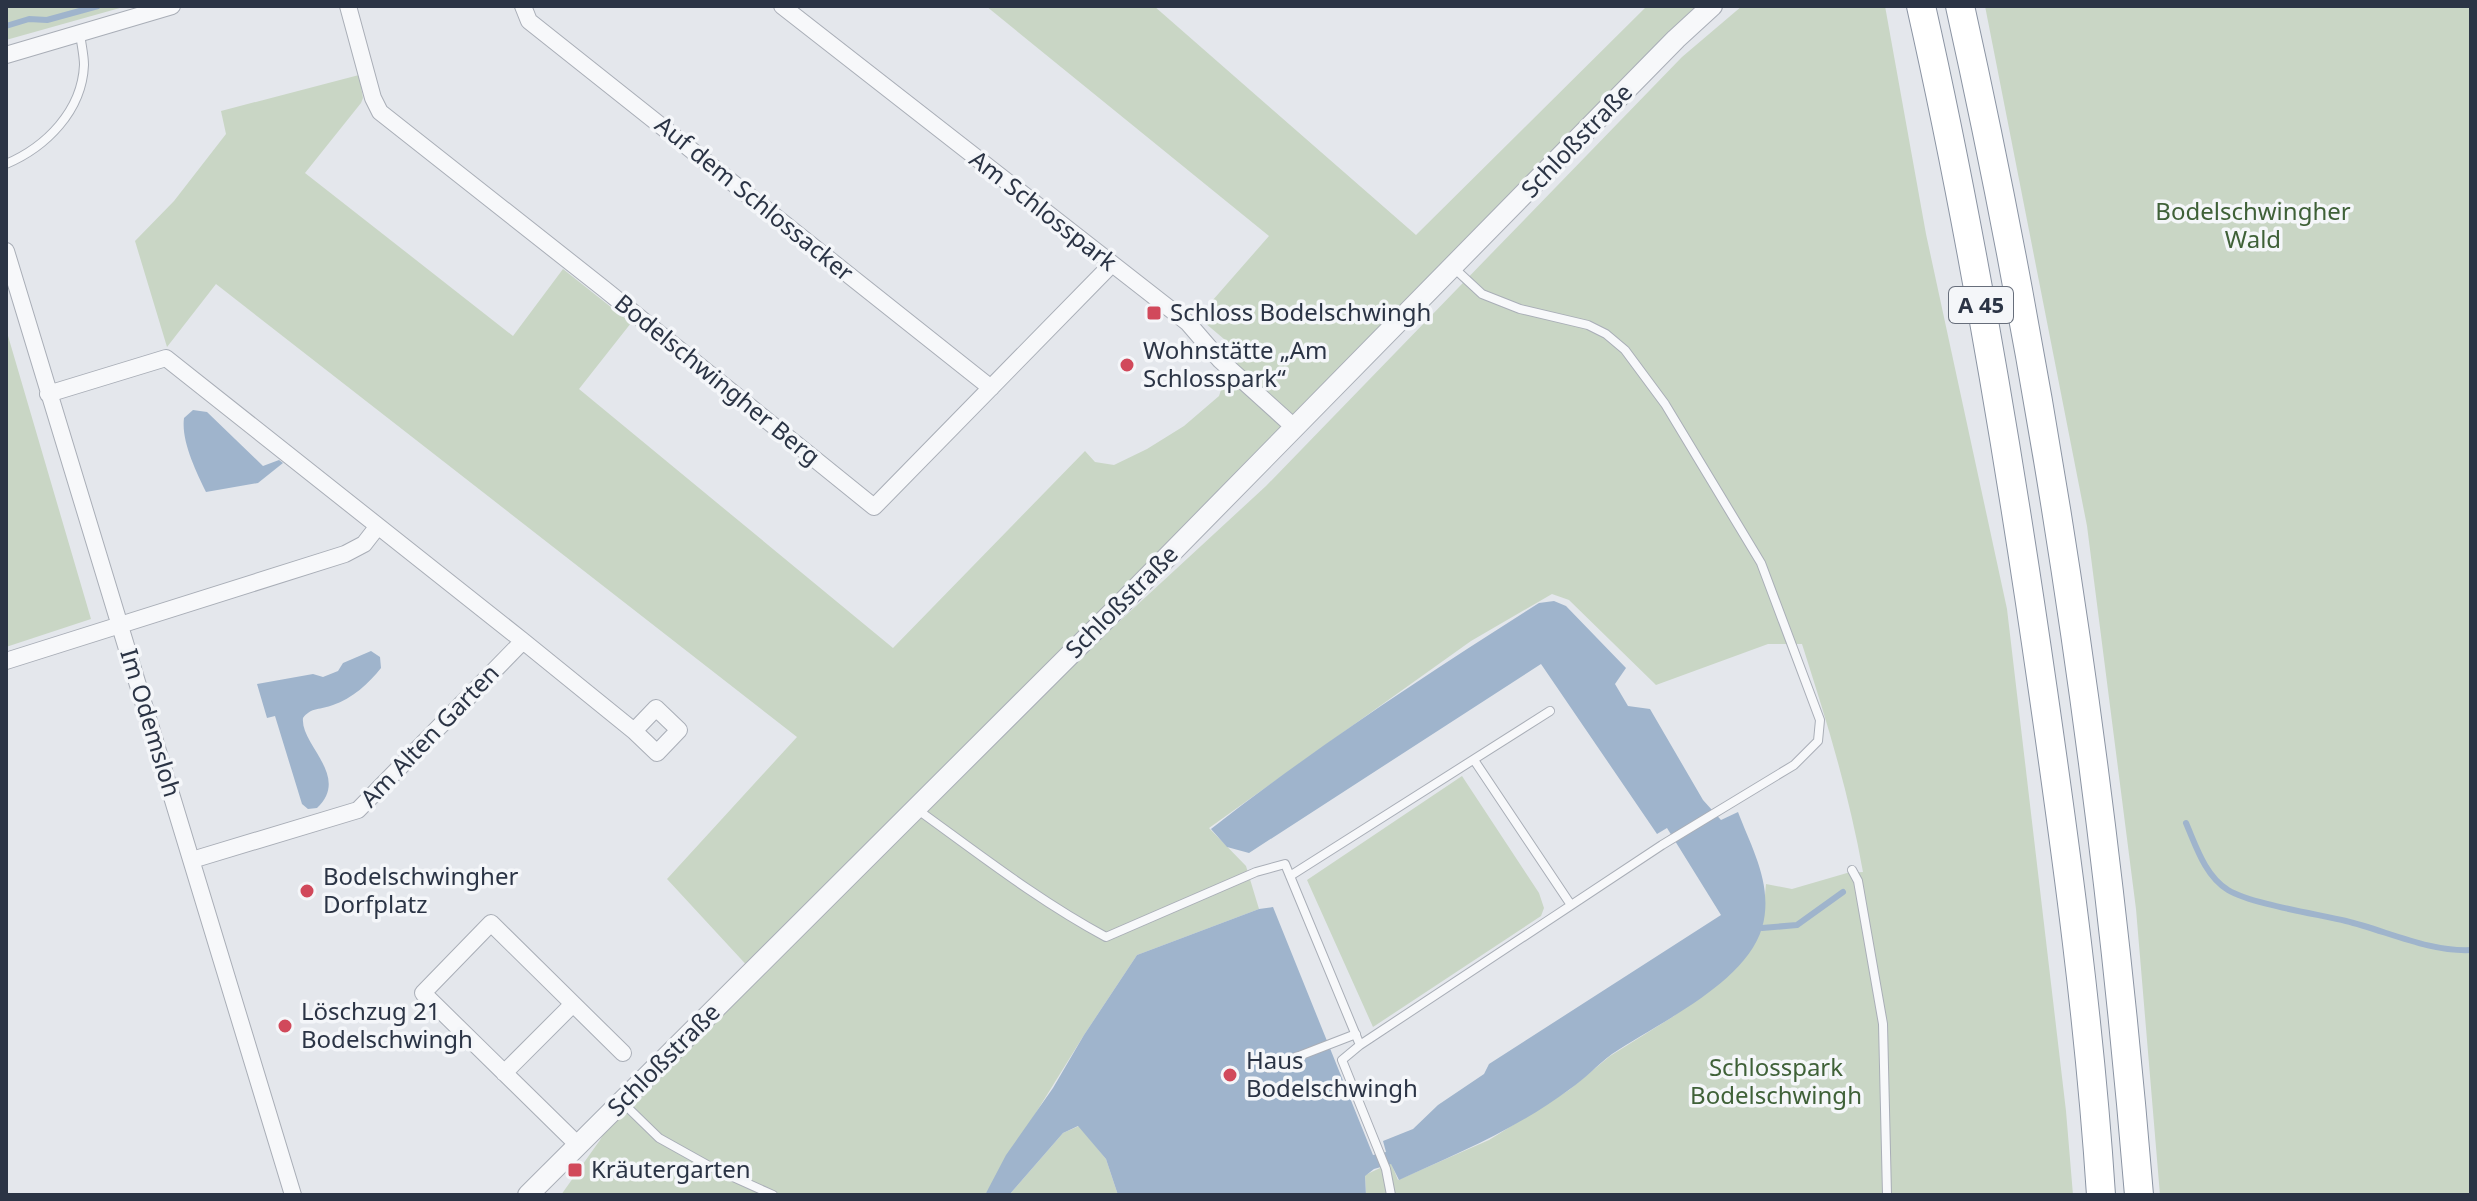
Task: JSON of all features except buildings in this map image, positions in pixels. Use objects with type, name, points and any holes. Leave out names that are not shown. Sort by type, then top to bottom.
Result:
[{"type":"highway","name":"A 45","points":[[1921,6],[2005,437],[2039,661],[2080,964],[2101,1195]]},
{"type":"highway","name":"A 45","points":[[1960,6],[2007,229],[2071,600],[2119,968],[2139,1195]]},
{"type":"street","points":[[6,55],[172,6]]},
{"type":"street","name":"Bodelschwingher Berg","points":[[348,6],[373,98],[380,112],[874,507],[1111,265]]},
{"type":"street","name":"Auf dem Schlossacker","points":[[523,6],[529,21],[991,388]]},
{"type":"street","name":"Am Schlosspark","points":[[782,6],[1188,323],[1220,360],[1294,427]]},
{"type":"street","name":"Schloßstraße","points":[[528,1195],[916,809],[1712,6]]},
{"type":"street","name":"Im Odemsloh","points":[[6,251],[293,1195]]},
{"type":"street","points":[[48,394],[166,358],[634,731]]},
{"type":"street","points":[[6,661],[345,554],[364,544],[378,526]]},
{"type":"street","name":"Am Alten Garten","points":[[192,860],[358,810],[523,641]]},
{"type":"street","points":[[578,1145],[423,993],[491,923],[623,1053]]},
{"type":"street","points":[[504,1073],[573,1004]]},
{"type":"lane","points":[[6,164],[42,144],[61,124],[79,93],[84,64],[79,33]]},
{"type":"lane","points":[[1391,1195],[1386,1169],[1342,1060],[1360,1045],[1662,845],[1794,765],[1818,741],[1820,720],[1761,563],[1665,404],[1625,350],[1606,334],[1588,325],[1520,309],[1482,294],[1454,267]]},
{"type":"lane","points":[[1290,876],[1550,711]]},
{"type":"lane","points":[[1474,760],[1571,905]]},
{"type":"lane","points":[[916,809],[1021,884],[1079,923],[1106,937],[1256,872],[1285,864],[1360,1045]]},
{"type":"lane","points":[[1852,870],[1858,881],[1882,1009],[1887,1195]]},
{"type":"lane","points":[[1268,1068],[1356,1034]]},
{"type":"lane","points":[[622,1102],[659,1138],[711,1167],[773,1195]]},
{"type":"green space","points":[[6,6],[127,6],[6,40]]},
{"type":"green space","name":"Schlosspark Bodelschwingh","points":[[986,6],[1154,6],[1416,235],[1647,6],[1696,6],[1274,435],[930,796],[1266,486],[1682,57],[1742,6],[1885,6],[1926,234],[2007,609],[2066,1111],[2073,1195],[1366,1195],[1365,1175],[1391,1163],[1398,1180],[1489,1140],[1569,1090],[1610,1056],[1674,1016],[1762,928],[1766,884],[1792,889],[1847,873],[1863,872],[1844,785],[1802,644],[1768,644],[1656,685],[1569,600],[1552,594],[1471,641],[1209,828],[1246,866],[1259,909],[1137,955],[985,1195],[561,1195],[600,1140],[622,1102],[752,971],[667,879],[797,737],[216,284],[167,347],[135,241],[174,201],[226,134],[221,111],[359,75],[361,103],[305,173],[513,336],[563,269],[631,323],[579,389],[893,648],[1085,451],[1095,462],[1114,465],[1184,426],[1219,396],[1226,375],[1244,356],[1198,317],[1269,236]]},
{"type":"green space","name":"Bodelschwingher Wald","points":[[1985,6],[2471,6],[2471,1195],[2160,1195],[2136,909],[2087,526]]},
{"type":"green space","points":[[6,329],[91,619],[6,647]]},
{"type":"green space","points":[[1462,776],[1539,893],[1544,908],[1541,916],[1373,1027],[1307,880]]},
{"type":"green space","points":[[1079,1126],[1106,1159],[1118,1195],[1009,1195],[1063,1133]]},
{"type":"water","points":[[193,410],[207,412],[263,466],[279,460],[283,463],[258,483],[206,492],[185,436],[184,418]]},
{"type":"water","points":[[1554,601],[1566,606],[1626,668],[1615,684],[1628,706],[1650,709],[1703,800],[1721,820],[1738,812],[1760,868],[1765,912],[1753,948],[1738,967],[1698,1000],[1612,1054],[1575,1085],[1530,1116],[1399,1180],[1391,1164],[1374,1169],[1365,1176],[1366,1195],[1118,1195],[1106,1159],[1078,1126],[1063,1133],[1009,1195],[985,1195],[1006,1155],[1053,1088],[1137,955],[1259,909],[1273,907],[1373,1155],[1386,1152],[1383,1141],[1413,1129],[1438,1105],[1484,1074],[1489,1064],[1721,915],[1667,828],[1657,834],[1541,664],[1249,853],[1227,847],[1211,829],[1331,740],[1414,684],[1539,603]]},
{"type":"water","points":[[371,651],[380,657],[381,668],[360,690],[329,707],[313,710],[303,718],[304,728],[322,761],[329,784],[326,796],[317,808],[308,809],[302,804],[275,716],[267,718],[257,684],[313,674],[323,677],[338,671],[343,663]]},
{"type":"waterway","points":[[6,26],[29,19],[47,20],[98,6]]},
{"type":"waterway","points":[[2186,823],[2213,877],[2238,895],[2440,948],[2471,950]]},
{"type":"waterway","points":[[1762,928],[1797,925],[1843,892]]},
{"type":"place","name":"Schloss Bodelschwingh","points":[[1154,313]]},
{"type":"place","name":"Wohnstätte „Am Schlosspark“","points":[[1127,365]]},
{"type":"place","name":"Bodelschwingher Dorfplatz","points":[[307,891]]},
{"type":"place","name":"Löschzug 21 Bodelschwingh","points":[[285,1026]]},
{"type":"place","name":"Haus Bodelschwingh","points":[[1230,1075]]},
{"type":"place","name":"Kräutergarten","points":[[575,1170]]}]
